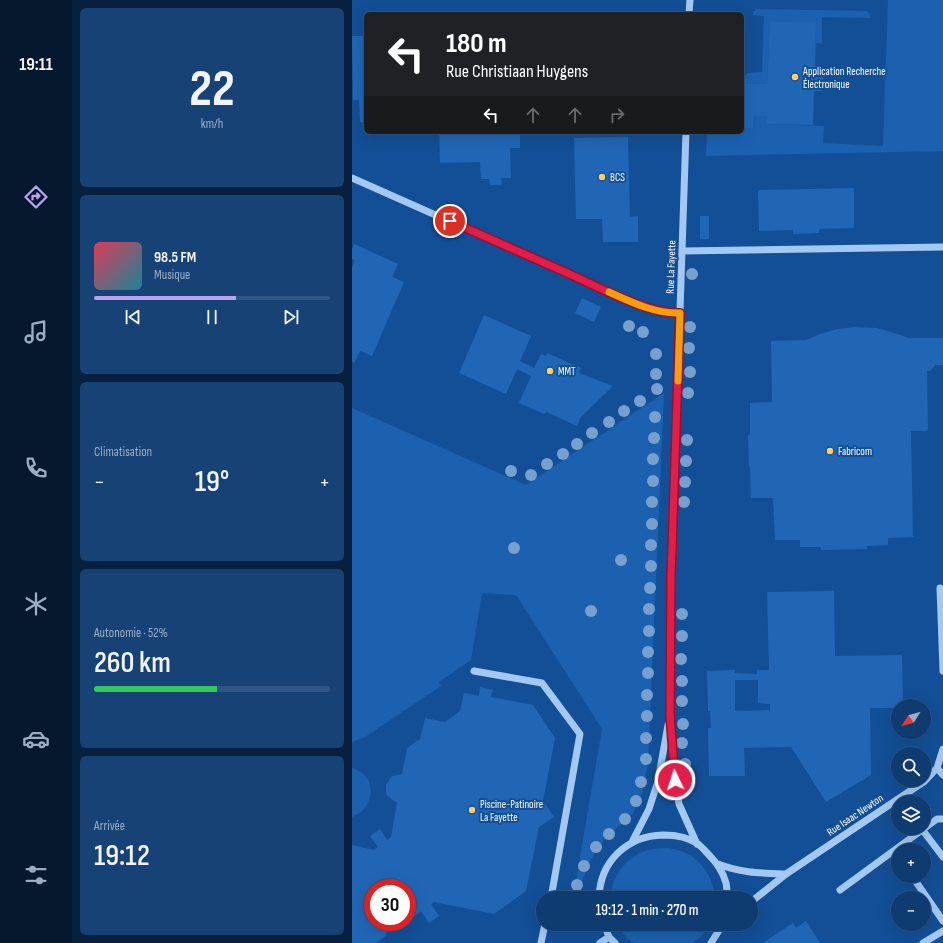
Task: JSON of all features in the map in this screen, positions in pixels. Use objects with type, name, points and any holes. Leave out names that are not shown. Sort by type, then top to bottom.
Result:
[{"type":"street","points":[[689,12],[690,0]]},
{"type":"street","name":"Rue La Fayette","points":[[686,134],[671,578],[670,715],[675,780],[679,804],[697,844]]},
{"type":"street","points":[[352,178],[618,296],[654,310],[670,314],[680,313]]},
{"type":"street","points":[[682,251],[943,247]]},
{"type":"street","points":[[940,588],[943,671]]},
{"type":"street","points":[[474,671],[542,683],[580,734],[551,891]]},
{"type":"street","name":"Rue La Fayette","points":[[632,842],[649,808],[658,781],[670,715]]},
{"type":"street","name":"Rue Isaac Newton","points":[[907,795],[925,781],[937,768],[943,749]]},
{"type":"street","points":[[937,768],[943,775]]},
{"type":"street","name":"Rue Isaac Newton","points":[[758,896],[786,874],[891,806]]},
{"type":"street","points":[[931,823],[937,819],[943,819]]},
{"type":"street","points":[[599,891],[603,874],[615,855],[632,842],[650,835],[675,835],[697,844],[718,864],[732,870],[751,873],[786,874]]},
{"type":"street","points":[[840,890],[914,835]]},
{"type":"street","points":[[926,835],[943,857]]},
{"type":"street","points":[[718,864],[726,883],[727,891]]},
{"type":"street","points":[[917,883],[943,921]]},
{"type":"street","points":[[924,943],[943,930]]},
{"type":"street","points":[[541,943],[544,931]]},
{"type":"street","points":[[607,931],[609,937],[615,943]]},
{"type":"street","points":[[711,943],[720,931]]},
{"type":"street","points":[[600,943],[609,937]]},
{"type":"shaded area","points":[[888,0],[943,0],[943,151],[706,156],[707,134],[744,134],[744,128],[753,128],[754,116],[767,116],[766,124],[824,126],[823,143],[883,146]]},
{"type":"shaded area","points":[[756,9],[867,11],[871,18],[822,17],[822,43],[816,43],[816,22],[770,21],[767,84],[744,83],[744,77],[748,73],[762,72],[764,16],[752,15]]},
{"type":"shaded area","points":[[664,393],[648,762],[643,791],[633,813],[603,841],[590,861],[578,891],[574,891],[602,729],[516,595],[482,593],[471,660],[439,682],[441,686],[365,737],[352,742],[352,408],[526,485]]},
{"type":"shaded area","points":[[352,768],[366,777],[370,784],[371,792],[366,807],[360,813],[352,817]]},
{"type":"shaded area","points":[[669,848],[679,850],[690,855],[706,871],[714,891],[612,891],[614,881],[623,866],[637,855],[645,851]]},
{"type":"shaded area","points":[[622,931],[705,931],[702,936],[692,943],[634,943],[627,939]]},
{"type":"building","name":"Application Recherche Électronique","points":[[770,21],[816,22],[815,70],[823,70],[823,91],[814,91],[813,125],[766,124],[767,116],[754,116],[753,128],[744,128],[744,83],[767,84]]},
{"type":"building","points":[[352,36],[364,36],[364,123],[360,122],[359,100],[353,100]]},
{"type":"building","points":[[439,134],[520,134],[520,148],[510,148],[511,178],[501,178],[502,185],[490,185],[489,179],[481,179],[480,162],[440,163]]},
{"type":"building","name":"BCS","points":[[628,137],[630,217],[638,216],[638,242],[603,242],[602,219],[576,219],[574,138]]},
{"type":"building","points":[[854,188],[854,228],[819,229],[819,233],[793,234],[793,230],[759,231],[758,190]]},
{"type":"building","points":[[700,216],[709,216],[709,239],[700,239]]},
{"type":"building","points":[[354,244],[398,264],[392,277],[404,282],[372,356],[360,351],[354,363],[352,362],[352,268],[355,260],[352,259],[352,249]]},
{"type":"building","points":[[582,298],[601,307],[594,322],[575,313]]},
{"type":"building","name":"MMT","points":[[484,315],[531,336],[520,361],[534,368],[541,354],[546,356],[547,353],[581,368],[579,373],[613,386],[580,418],[577,426],[546,412],[544,414],[519,403],[531,376],[517,369],[506,394],[459,373]]},
{"type":"building","name":"Fabricom","points":[[854,327],[877,328],[909,338],[943,338],[943,365],[935,365],[930,371],[927,371],[928,429],[927,431],[911,431],[913,537],[888,538],[888,545],[867,546],[867,549],[821,550],[821,547],[800,547],[800,540],[775,540],[773,498],[751,498],[748,435],[750,435],[750,403],[772,402],[771,341],[806,340],[837,329]]},
{"type":"building","points":[[834,591],[835,656],[902,655],[903,699],[891,699],[891,708],[870,708],[871,775],[826,802],[791,747],[744,748],[745,776],[709,776],[708,728],[711,728],[710,711],[708,711],[707,671],[735,670],[735,673],[757,674],[757,670],[769,670],[767,592]],"holes":[[[735,680],[758,680],[758,703],[770,704],[770,710],[735,711]]]},
{"type":"building","name":"Piscine-Patinoire La Fayette","points":[[480,687],[493,690],[491,697],[533,705],[555,738],[543,801],[554,817],[539,827],[526,891],[494,914],[434,902],[431,904],[439,916],[429,923],[421,911],[416,915],[416,879],[364,879],[364,931],[387,931],[386,936],[376,943],[352,943],[352,845],[374,850],[378,847],[370,836],[380,829],[387,840],[391,837],[397,802],[392,800],[387,795],[386,785],[392,776],[402,774],[407,748],[420,739],[425,718],[445,722],[460,711],[464,693],[479,696]]},
{"type":"building","points":[[806,921],[820,943],[763,943],[793,923],[796,928]]},
{"type":"slow traffic","points":[[609,292],[654,310],[670,314],[680,313],[678,381]]},
{"type":"place","name":"Application Recherche Électronique","points":[[795,77]]},
{"type":"place","name":"BCS","points":[[602,177]]},
{"type":"place","name":"MMT","points":[[550,371]]},
{"type":"place","name":"Fabricom","points":[[830,451]]},
{"type":"place","name":"Piscine-Patinoire La Fayette","points":[[472,810]]},
{"type":"route","points":[[450,221],[618,296],[654,310],[670,314],[680,313],[671,578],[670,715],[675,780]]}]
